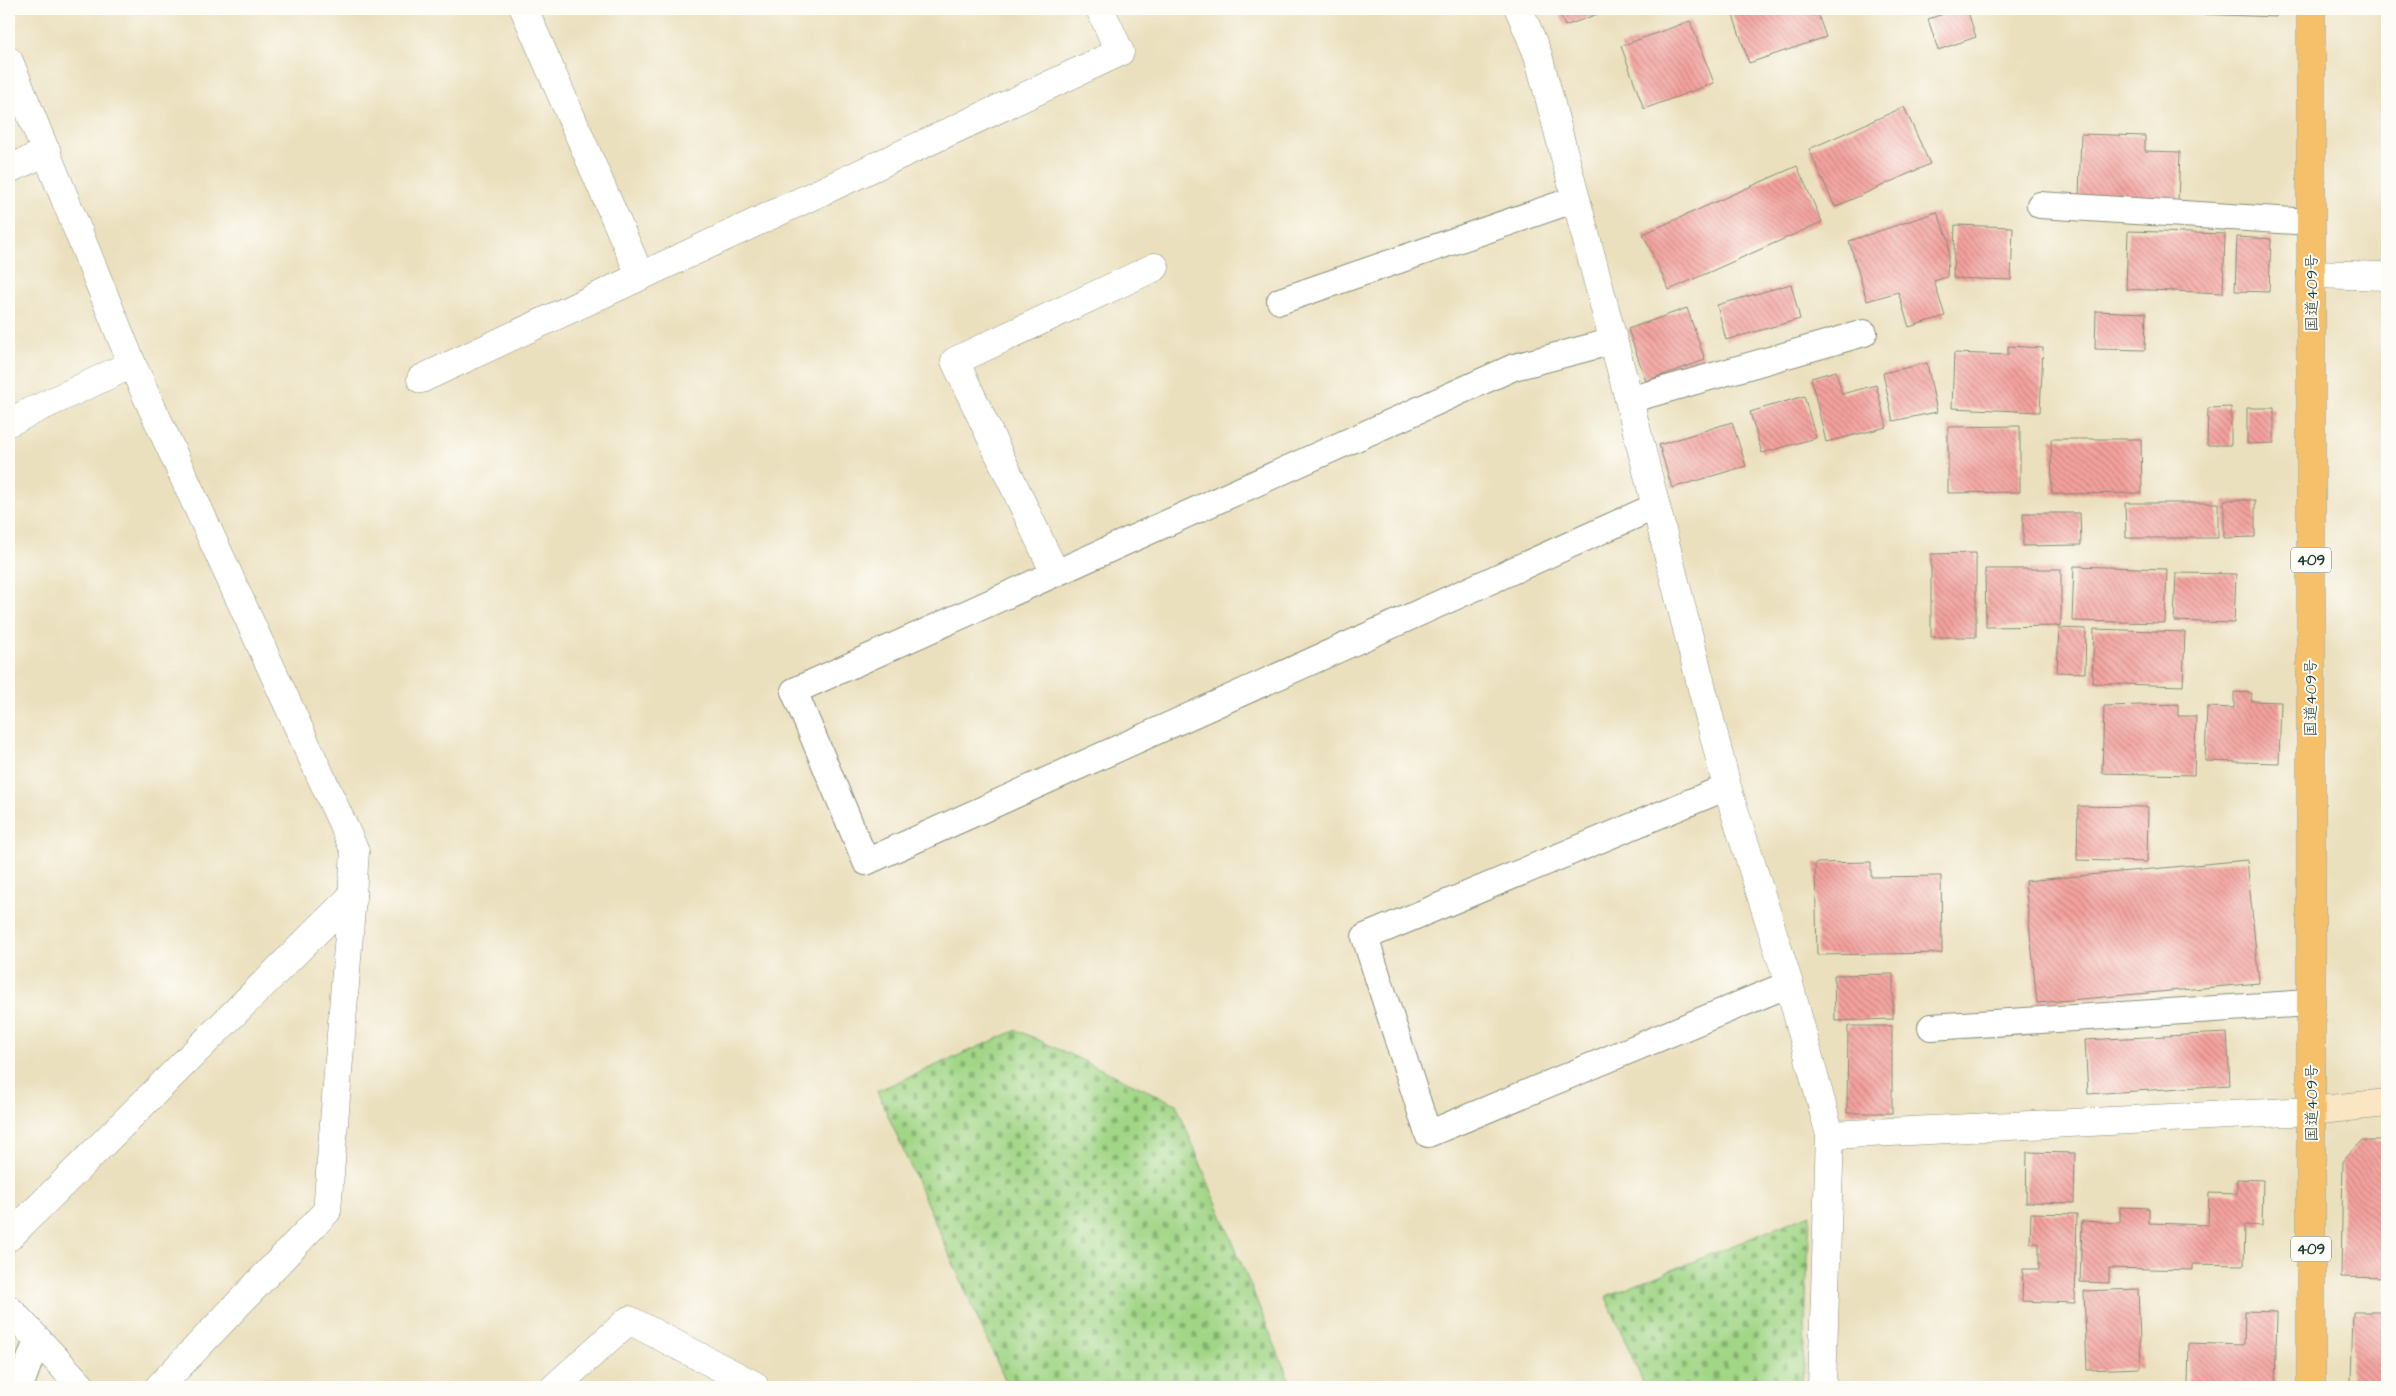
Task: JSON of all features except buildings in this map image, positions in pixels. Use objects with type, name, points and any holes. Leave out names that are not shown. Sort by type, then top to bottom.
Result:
[{"type":"highway","name":"国道409号","points":[[2311,9],[2311,1387]]},
{"type":"street","points":[[524,9],[640,275]]},
{"type":"street","points":[[421,379],[1120,52],[1100,9]]},
{"type":"street","points":[[1519,9],[1538,55],[1629,400],[1727,788],[1789,984],[1830,1134],[1822,1387]]},
{"type":"street","points":[[9,61],[132,364],[355,851],[327,1212],[159,1387]]},
{"type":"street","points":[[9,169],[47,152]]},
{"type":"street","points":[[1055,574],[955,361],[1155,267]]},
{"type":"street","points":[[2311,274],[2387,276]]},
{"type":"street","points":[[9,422],[132,364]]},
{"type":"street","points":[[9,1237],[352,896]]},
{"type":"street","points":[[1830,1134],[2311,1111],[2387,1103]]},
{"type":"street","points":[[9,1309],[82,1387]]},
{"type":"street","points":[[554,1387],[629,1320],[754,1385],[752,1387]]},
{"type":"lane","points":[[1280,301],[1576,199]]},
{"type":"lane","points":[[2040,205],[2311,222]]},
{"type":"lane","points":[[1629,400],[1864,333]]},
{"type":"lane","points":[[1614,342],[1514,367],[794,691],[866,862],[1656,506]]},
{"type":"lane","points":[[1727,788],[1365,937],[1428,1134],[1789,984]]},
{"type":"lane","points":[[1931,1027],[2310,1003]]},
{"type":"lane","points":[[20,1387],[37,1340]]},
{"type":"green space","points":[[1017,1030],[1176,1104],[1292,1387],[1008,1387],[877,1091]]},
{"type":"green space","points":[[1810,1214],[1802,1387],[1645,1387],[1606,1297]]}]
